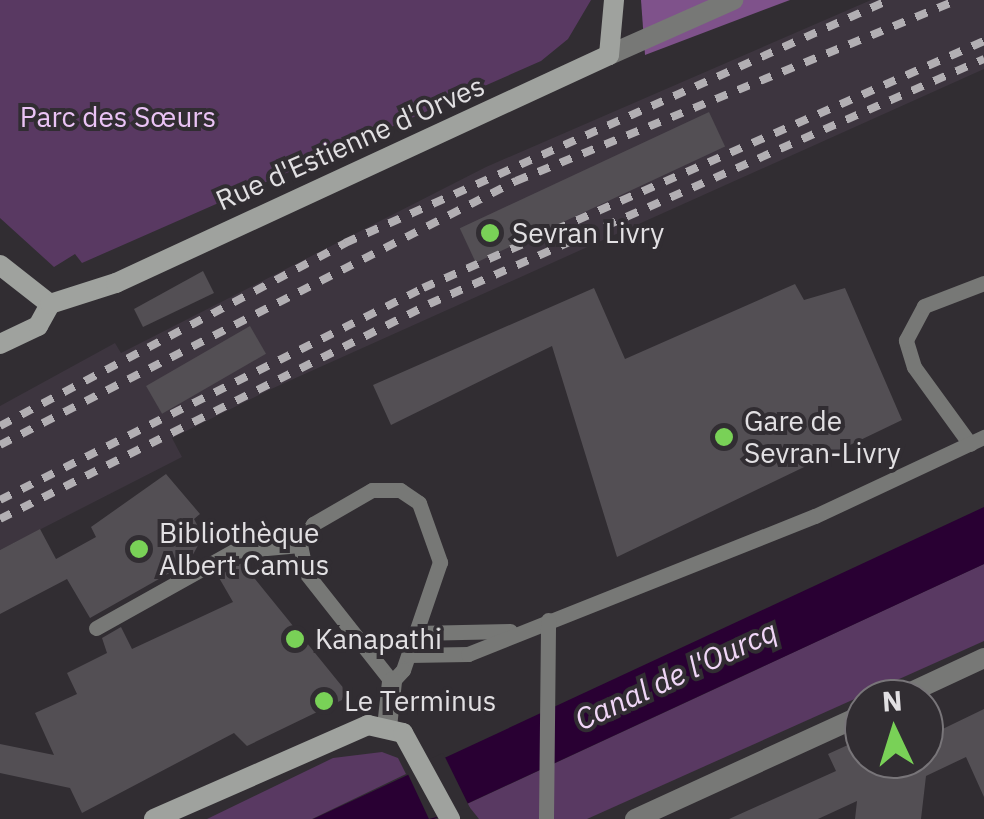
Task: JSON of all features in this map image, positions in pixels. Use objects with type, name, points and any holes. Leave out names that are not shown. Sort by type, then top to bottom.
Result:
[{"type":"street","points":[[610,55],[614,0]]},
{"type":"street","name":"Rue d'Estienne d'Orves","points":[[0,344],[38,326],[50,304],[116,283],[733,0]]},
{"type":"street","points":[[0,265],[50,304]]},
{"type":"street","points":[[939,679],[984,658]]},
{"type":"street","points":[[387,726],[392,682]]},
{"type":"street","points":[[635,819],[844,723]]},
{"type":"street","points":[[154,819],[342,731],[387,726],[415,747],[450,819]]},
{"type":"lane","points":[[408,655],[468,654],[815,516],[977,440],[914,368],[906,340],[924,306],[984,283]]},
{"type":"lane","points":[[372,490],[400,490],[420,503],[440,562],[416,633],[392,682],[306,574],[300,545],[313,524],[372,490]]},
{"type":"lane","points":[[96,628],[234,551],[300,545]]},
{"type":"lane","points":[[546,819],[548,620]]},
{"type":"lane","points":[[416,633],[524,629]]},
{"type":"shaded area","points":[[641,0],[790,0],[645,55]]},
{"type":"shaded area","points":[[871,0],[984,0],[984,69],[269,390],[172,438],[182,457],[0,550],[0,406],[115,343],[121,353],[486,167]]},
{"type":"green space","name":"Parc des Sœurs","points":[[0,0],[591,0],[568,39],[541,61],[82,263],[75,254],[54,267],[0,218]]},
{"type":"green space","points":[[984,564],[984,641],[899,679],[844,679],[844,704],[587,819],[479,819],[467,804]]},
{"type":"green space","points":[[382,752],[398,758],[406,774],[312,819],[207,819],[333,758]]},
{"type":"water","name":"Canal de l'Ourcq","points":[[984,507],[984,564],[434,819],[313,819]]},
{"type":"pier","points":[[443,753],[470,808],[429,819],[406,770]]},
{"type":"building","points":[[709,112],[725,146],[476,263],[460,228]]},
{"type":"building","points":[[203,271],[214,293],[143,327],[134,309]]},
{"type":"building","name":"Gare de Sevran-Livry","points":[[795,284],[804,300],[845,288],[902,420],[617,557],[552,346],[391,425],[373,385],[594,288],[625,359]]},
{"type":"building","points":[[250,326],[266,354],[162,414],[146,386]]},
{"type":"building","points":[[166,474],[200,514],[194,519],[203,536],[189,562],[90,618],[67,579],[0,614],[0,550],[40,529],[56,559],[96,537],[91,527]]},
{"type":"building","points":[[242,563],[345,690],[342,700],[247,746],[234,733],[82,813],[70,788],[0,773],[0,744],[54,755],[35,713],[77,694],[67,673],[107,653],[102,638],[121,627],[132,649],[233,602],[218,576]]},
{"type":"building","points":[[984,709],[984,797],[966,757],[944,767],[944,728]]},
{"type":"building","points":[[844,747],[844,779],[926,779],[921,819],[855,819],[857,801],[818,819],[729,819],[836,771],[828,754]]},
{"type":"railway","points":[[0,426],[345,243],[889,0]]},
{"type":"railway","points":[[0,445],[516,181],[957,0]]},
{"type":"railway","points":[[0,500],[423,288],[984,41]]},
{"type":"railway","points":[[0,519],[429,304],[984,59]]},
{"type":"place","name":"Sevran Livry","points":[[490,233]]},
{"type":"place","name":"Gare de Sevran-Livry","points":[[724,437]]},
{"type":"place","name":"Bibliothèque Albert Camus","points":[[139,549]]},
{"type":"place","name":"Kanapathi","points":[[295,639]]},
{"type":"place","name":"Le Terminus","points":[[324,701]]}]
